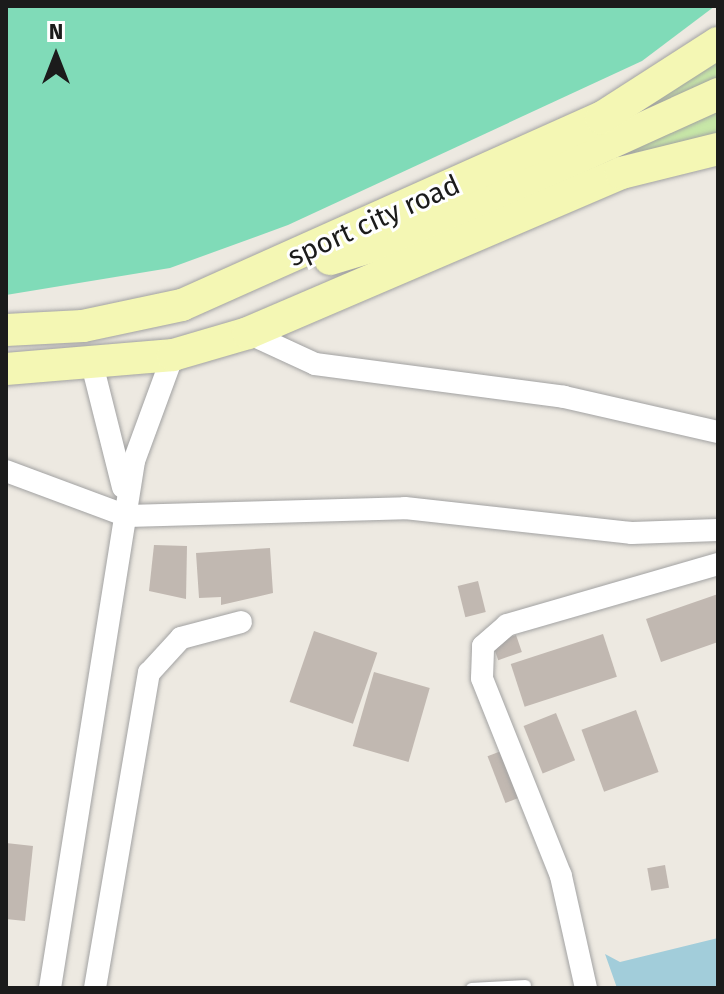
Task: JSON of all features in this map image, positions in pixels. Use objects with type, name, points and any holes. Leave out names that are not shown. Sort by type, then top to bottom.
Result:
[{"type":"main road","name":"sport city road","points":[[6,330],[83,326],[182,305],[601,118],[718,43]]},
{"type":"main road","points":[[182,305],[403,237],[718,94]]},
{"type":"main road","name":"sport city road","points":[[6,369],[173,355],[248,333],[621,173],[718,149]]},
{"type":"street","points":[[248,333],[315,364],[564,397],[718,432]]},
{"type":"street","points":[[50,988],[141,433],[173,355]]},
{"type":"street","points":[[92,364],[127,516]]},
{"type":"street","points":[[6,471],[127,516],[431,508],[632,533],[718,530]]},
{"type":"street","points":[[586,988],[561,876],[482,678],[483,646],[507,625],[718,564]]},
{"type":"street","points":[[95,988],[149,673],[181,638],[241,622]]},
{"type":"lane","points":[[471,988],[525,985]]},
{"type":"green space","points":[[6,6],[715,6],[642,61],[288,225],[170,268],[6,295]]},
{"type":"green space","points":[[718,57],[718,80],[614,128]]},
{"type":"green space","points":[[718,107],[718,135],[619,156]]},
{"type":"water","points":[[718,938],[718,988],[617,988],[605,954],[620,962]]},
{"type":"building","points":[[154,545],[187,546],[186,599],[149,591]]},
{"type":"building","points":[[270,548],[273,593],[221,605],[221,597],[199,598],[196,553]]},
{"type":"building","points":[[478,581],[486,612],[465,617],[458,586]]},
{"type":"building","points":[[718,594],[718,642],[661,662],[646,619]]},
{"type":"building","points":[[314,631],[377,653],[353,724],[290,702]]},
{"type":"building","points":[[603,634],[617,677],[525,707],[511,664]]},
{"type":"building","points":[[516,635],[522,652],[498,660],[492,643]]},
{"type":"building","points":[[374,672],[430,688],[409,762],[353,746]]},
{"type":"building","points":[[636,710],[659,772],[604,792],[581,730]]},
{"type":"building","points":[[556,713],[575,760],[543,773],[524,726]]},
{"type":"building","points":[[509,748],[527,795],[505,803],[488,756]]},
{"type":"building","points":[[6,843],[33,846],[25,921],[6,919]]},
{"type":"building","points":[[665,865],[669,888],[651,891],[647,868]]}]
